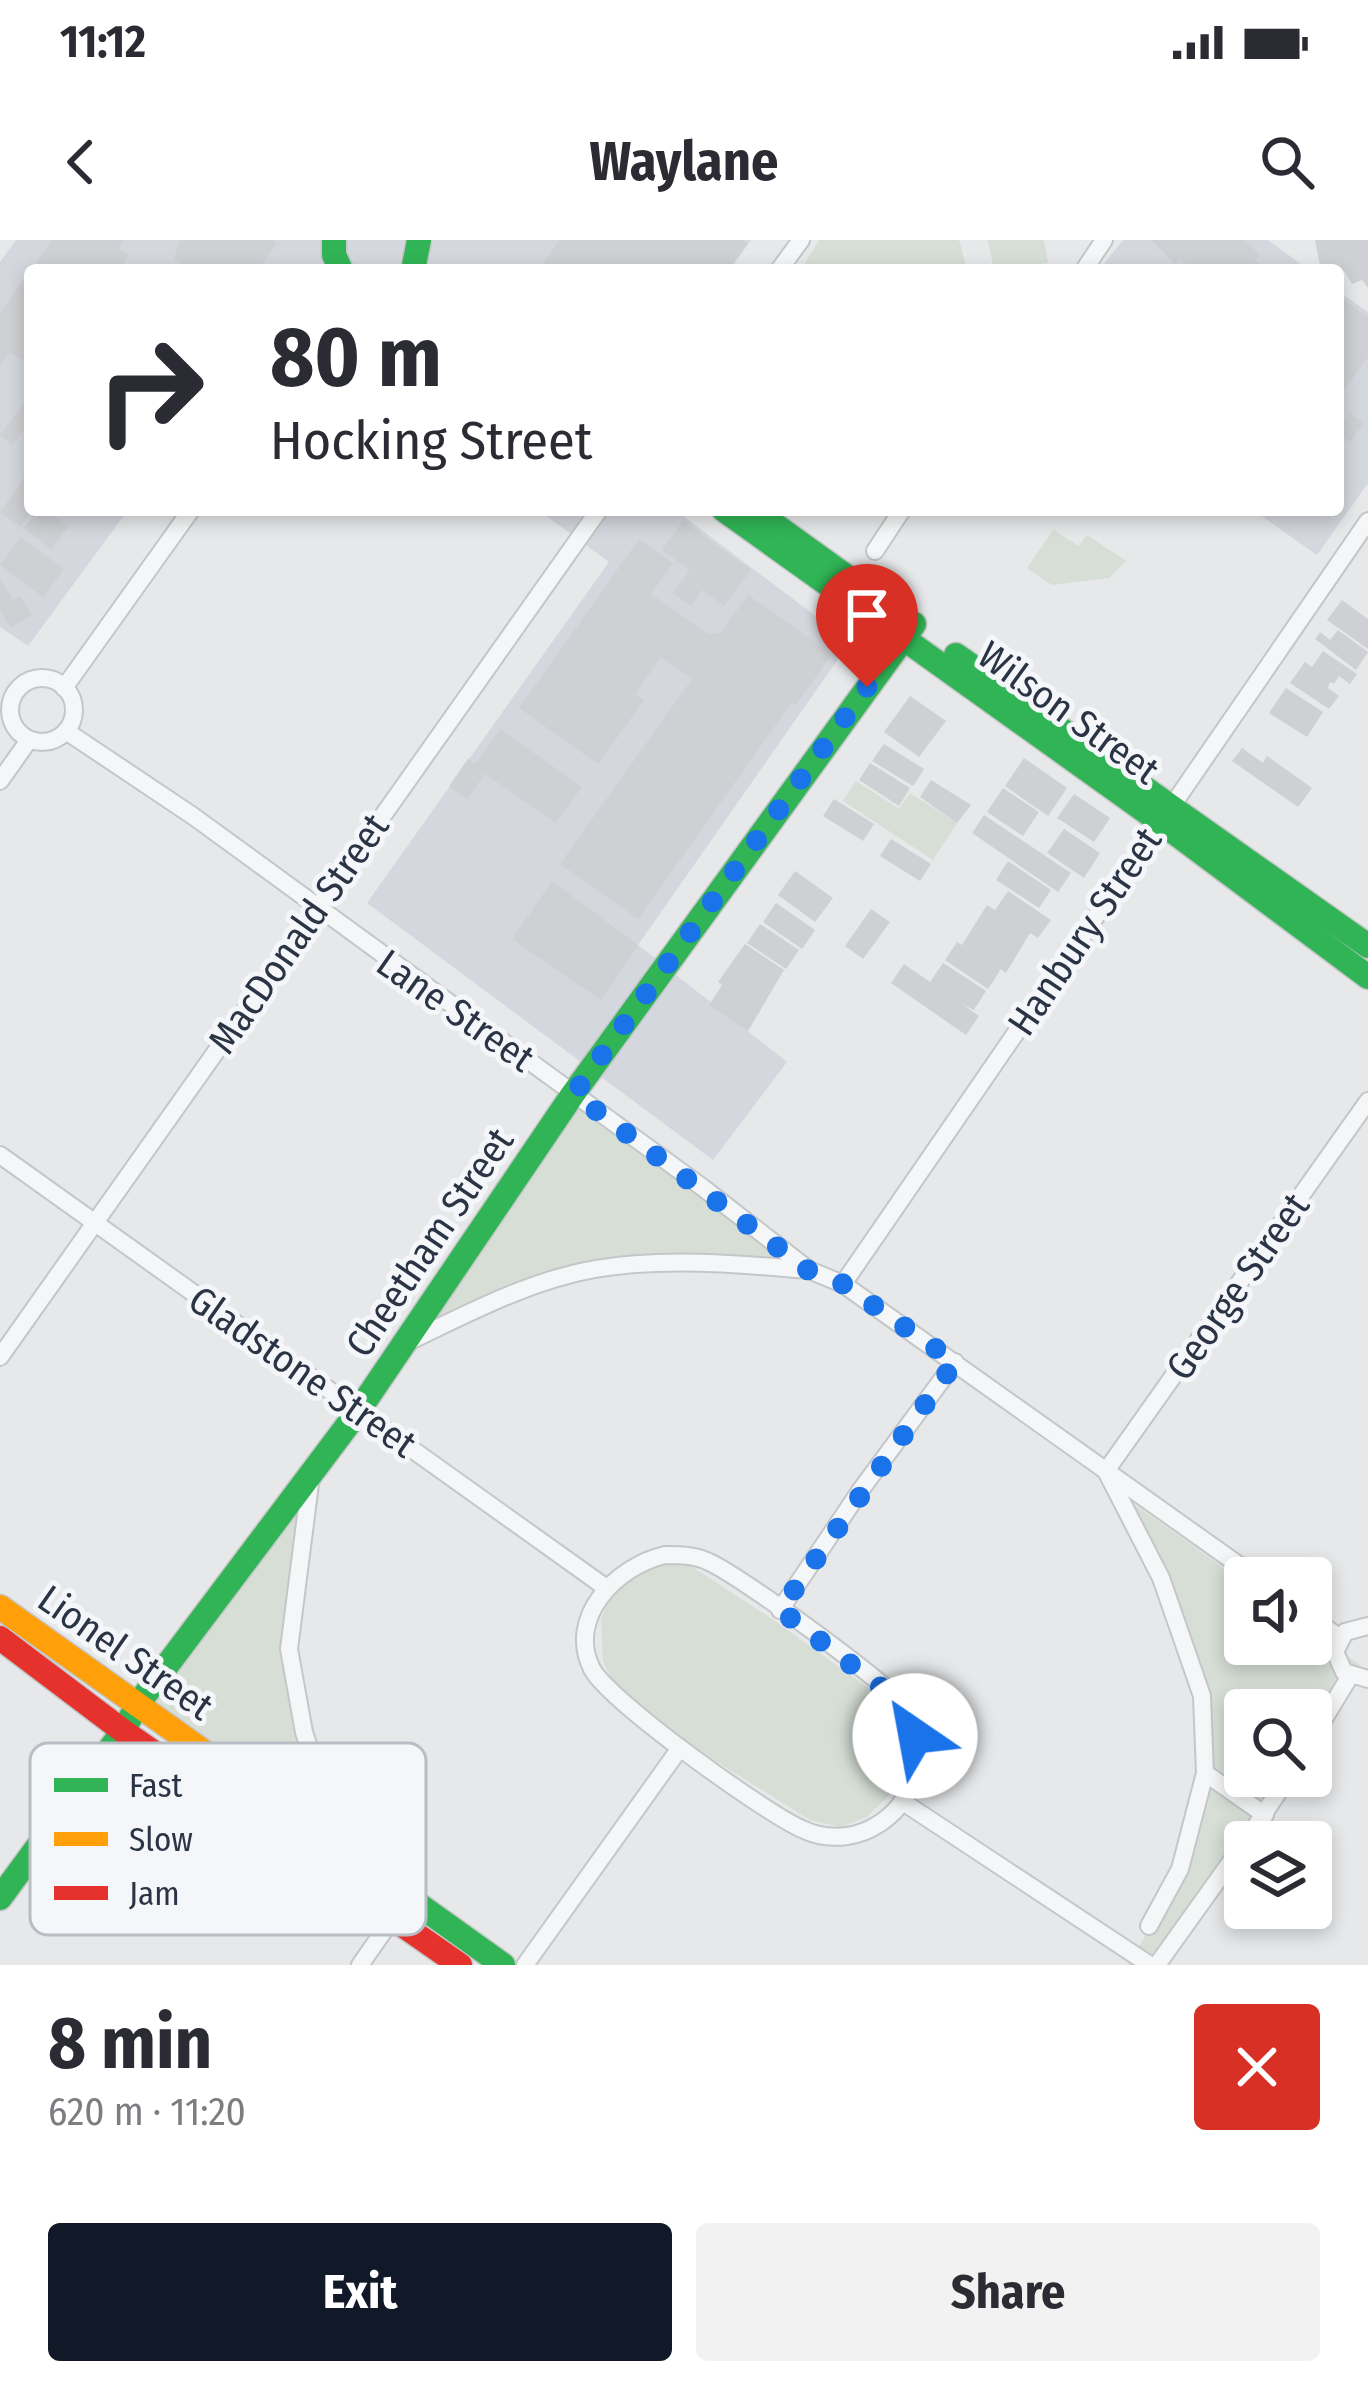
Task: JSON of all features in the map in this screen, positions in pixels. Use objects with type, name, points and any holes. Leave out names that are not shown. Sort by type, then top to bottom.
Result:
[{"type":"street","points":[[64,688],[187,516]]},
{"type":"street","name":"MacDonald Street","points":[[0,1357],[595,516]]},
{"type":"street","name":"Wilson Street","points":[[733,516],[909,631]]},
{"type":"street","name":"Wilson Street","points":[[762,516],[909,631],[1365,960]]},
{"type":"street","points":[[875,551],[898,516]]},
{"type":"street","name":"Hanbury Street","points":[[843,1284],[1368,521]]},
{"type":"street","name":"Cheetham Street","points":[[114,1743],[138,1704],[359,1410],[574,1094],[909,631]]},
{"type":"street","points":[[46,678],[64,688],[74,710],[66,731],[51,741],[29,740],[16,730],[6,695],[31,680],[46,678]]},
{"type":"street","name":"Lane Street","points":[[66,731],[193,816],[808,1270],[843,1284],[1227,1557]]},
{"type":"street","points":[[0,781],[29,740]]},
{"type":"street","name":"George Street","points":[[1106,1471],[1368,1101]]},
{"type":"street","name":"Gladstone Street","points":[[0,1155],[605,1587]]},
{"type":"street","points":[[400,1346],[506,1295],[596,1269],[722,1262],[808,1270]]},
{"type":"street","points":[[780,1610],[955,1362]]},
{"type":"street","points":[[1106,1471],[1161,1578],[1202,1696],[1204,1773],[1180,1869],[1149,1926]]},
{"type":"street","points":[[308,1743],[289,1649],[311,1476]]},
{"type":"street","points":[[686,1555],[710,1562],[780,1610],[905,1706],[918,1750],[903,1802],[885,1820],[853,1836],[799,1828],[680,1748],[604,1687],[587,1656],[591,1611],[605,1587],[644,1560],[686,1555]]},
{"type":"street","name":"Lionel Street","points":[[0,1607],[192,1743]]},
{"type":"street","points":[[1332,1713],[1359,1678],[1336,1659],[1340,1637],[1352,1628],[1368,1626]]},
{"type":"street","points":[[1332,1631],[1340,1637]]},
{"type":"street","name":"Lionel Street","points":[[0,1638],[142,1743]]},
{"type":"street","points":[[525,1965],[680,1748]]},
{"type":"street","points":[[1204,1773],[1265,1815]]},
{"type":"street","points":[[1261,1821],[1276,1797]]},
{"type":"street","points":[[903,1802],[1154,1965],[1224,1870]]},
{"type":"street","name":"Cheetham Street","points":[[0,1898],[30,1857]]},
{"type":"street","name":"Lionel Street","points":[[426,1922],[502,1965]]},
{"type":"street","name":"Lionel Street","points":[[426,1932],[460,1965]]},
{"type":"street","points":[[360,1965],[381,1935]]},
{"type":"shaded area","points":[[16,240],[751,240],[734,264],[24,264],[24,516],[124,516],[28,646],[0,627],[0,262]]},
{"type":"shaded area","points":[[819,240],[959,240],[965,264],[805,264]]},
{"type":"shaded area","points":[[988,240],[1044,240],[1048,263],[993,264]]},
{"type":"shaded area","points":[[1123,240],[1268,240],[1301,264],[1104,264]]},
{"type":"shaded area","points":[[1344,295],[1368,312],[1368,483],[1317,555],[1262,516],[1344,516]]},
{"type":"shaded area","points":[[546,516],[683,516],[850,642],[638,945],[787,1062],[713,1160],[367,903],[609,562]]},
{"type":"shaded area","points":[[1053,530],[1079,546],[1087,535],[1126,561],[1109,578],[1052,585],[1027,568]]},
{"type":"shaded area","points":[[856,781],[899,809],[910,793],[957,823],[933,860],[843,801]]},
{"type":"shaded area","points":[[573,1094],[809,1270],[596,1269],[400,1346]]},
{"type":"shaded area","points":[[311,1476],[289,1649],[305,1743],[192,1743],[138,1704]]},
{"type":"shaded area","points":[[1127,1499],[1224,1568],[1224,1665],[1332,1665],[1332,1645],[1360,1665],[1332,1704],[1332,1689],[1224,1689],[1224,1797],[1267,1797],[1250,1821],[1224,1821],[1224,1858],[1148,1965],[1128,1965],[1184,1870],[1208,1774],[1206,1695]]},
{"type":"shaded area","points":[[685,1562],[895,1707],[903,1733],[904,1762],[893,1791],[867,1817],[840,1827],[810,1820],[685,1742],[612,1681],[603,1661],[601,1618],[614,1593],[642,1568]]},
{"type":"building","points":[[52,240],[124,240],[118,248],[129,255],[122,264],[35,264]]},
{"type":"building","points":[[180,240],[277,243],[262,264],[181,264],[174,259]]},
{"type":"building","points":[[560,240],[741,240],[747,244],[732,264],[542,264]]},
{"type":"building","points":[[1151,240],[1242,240],[1260,254],[1255,261],[1259,264],[1186,264],[1179,259],[1175,264]]},
{"type":"building","points":[[1315,240],[1368,240],[1368,288],[1362,280],[1352,284],[1344,264],[1320,264]]},
{"type":"building","points":[[24,279],[24,358],[10,352],[0,366],[0,313]]},
{"type":"building","points":[[1344,300],[1368,317],[1368,357],[1344,390]]},
{"type":"building","points":[[24,403],[24,430],[12,445],[0,435]]},
{"type":"building","points":[[1349,412],[1364,423],[1350,442],[1344,438]]},
{"type":"building","points":[[24,478],[24,516],[28,516],[20,527],[0,512]]},
{"type":"building","points":[[33,516],[54,516],[68,527],[51,549],[24,528]]},
{"type":"building","points":[[683,521],[751,570],[724,606],[702,590],[691,606],[673,593],[690,570],[662,550]]},
{"type":"building","points":[[21,537],[64,569],[43,597],[0,565]]},
{"type":"building","points":[[639,539],[673,563],[651,594],[708,634],[721,632],[748,595],[832,654],[796,705],[792,702],[638,919],[560,864],[692,679],[661,657],[635,694],[644,700],[598,764],[519,708]]},
{"type":"building","points":[[0,580],[13,600],[20,596],[32,614],[11,628],[0,612]]},
{"type":"building","points":[[1342,600],[1368,619],[1368,649],[1327,620]]},
{"type":"building","points":[[1338,630],[1368,652],[1356,670],[1315,639],[1320,632],[1330,640]]},
{"type":"building","points":[[1323,651],[1357,674],[1350,684],[1339,676],[1334,684],[1330,682],[1328,688],[1339,696],[1329,709],[1290,683],[1305,662],[1312,667]]},
{"type":"building","points":[[1286,688],[1323,712],[1307,737],[1269,713]]},
{"type":"building","points":[[910,696],[946,721],[919,757],[884,732]]},
{"type":"building","points":[[500,729],[582,787],[556,823],[485,774],[467,799],[449,786],[468,759],[475,764]]},
{"type":"building","points":[[884,744],[924,769],[913,786],[872,761]]},
{"type":"building","points":[[1242,748],[1263,763],[1267,756],[1312,788],[1298,807],[1232,761]]},
{"type":"building","points":[[1024,758],[1067,788],[1048,816],[1005,786]]},
{"type":"building","points":[[870,763],[910,788],[899,806],[859,780]]},
{"type":"building","points":[[931,780],[971,805],[957,823],[920,797]]},
{"type":"building","points":[[1003,788],[1039,812],[1023,836],[987,812]]},
{"type":"building","points":[[1074,794],[1110,818],[1094,842],[1057,818]]},
{"type":"building","points":[[834,799],[874,824],[863,841],[823,816]]},
{"type":"building","points":[[984,815],[1071,873],[1058,892],[972,833]]},
{"type":"building","points":[[1064,829],[1100,853],[1084,878],[1047,853]]},
{"type":"building","points":[[891,839],[931,864],[920,881],[880,856]]},
{"type":"building","points":[[1008,861],[1051,890],[1039,908],[996,880]]},
{"type":"building","points":[[795,871],[833,898],[815,922],[778,895]]},
{"type":"building","points":[[552,881],[638,945],[601,1000],[512,939]]},
{"type":"building","points":[[1008,891],[1051,920],[1038,938],[1030,933],[1006,973],[1001,969],[988,989],[945,960],[957,942],[962,945],[987,905],[995,910]]},
{"type":"building","points":[[776,903],[815,930],[802,949],[763,922]]},
{"type":"building","points":[[871,909],[890,922],[863,959],[845,946]]},
{"type":"building","points":[[760,924],[799,950],[786,969],[747,943]]},
{"type":"building","points":[[745,944],[784,970],[748,1031],[709,1005],[722,985],[718,982]]},
{"type":"building","points":[[943,963],[986,991],[974,1010],[962,1004],[979,1016],[966,1035],[891,983],[904,964],[930,982]]},
{"type":"traffic: fast","points":[[334,240],[338,264]]},
{"type":"traffic: fast","points":[[414,264],[419,240]]},
{"type":"traffic: fast","points":[[732,516],[1368,977]]},
{"type":"traffic: fast","points":[[762,516],[854,582]]},
{"type":"traffic: fast","points":[[114,1743],[138,1704],[359,1410],[573,1094],[914,624]]},
{"type":"traffic: fast","points":[[956,655],[1368,946]]},
{"type":"traffic: fast","points":[[0,1898],[30,1857]]},
{"type":"traffic: fast","points":[[426,1910],[503,1965]]},
{"type":"traffic: slow","points":[[0,1607],[192,1743]]},
{"type":"traffic: jam","points":[[0,1638],[140,1743]]},
{"type":"traffic: jam","points":[[417,1935],[460,1965]]},
{"type":"route","points":[[867,687],[574,1094],[808,1270],[843,1284],[955,1362],[780,1610],[905,1706],[915,1736]]}]
